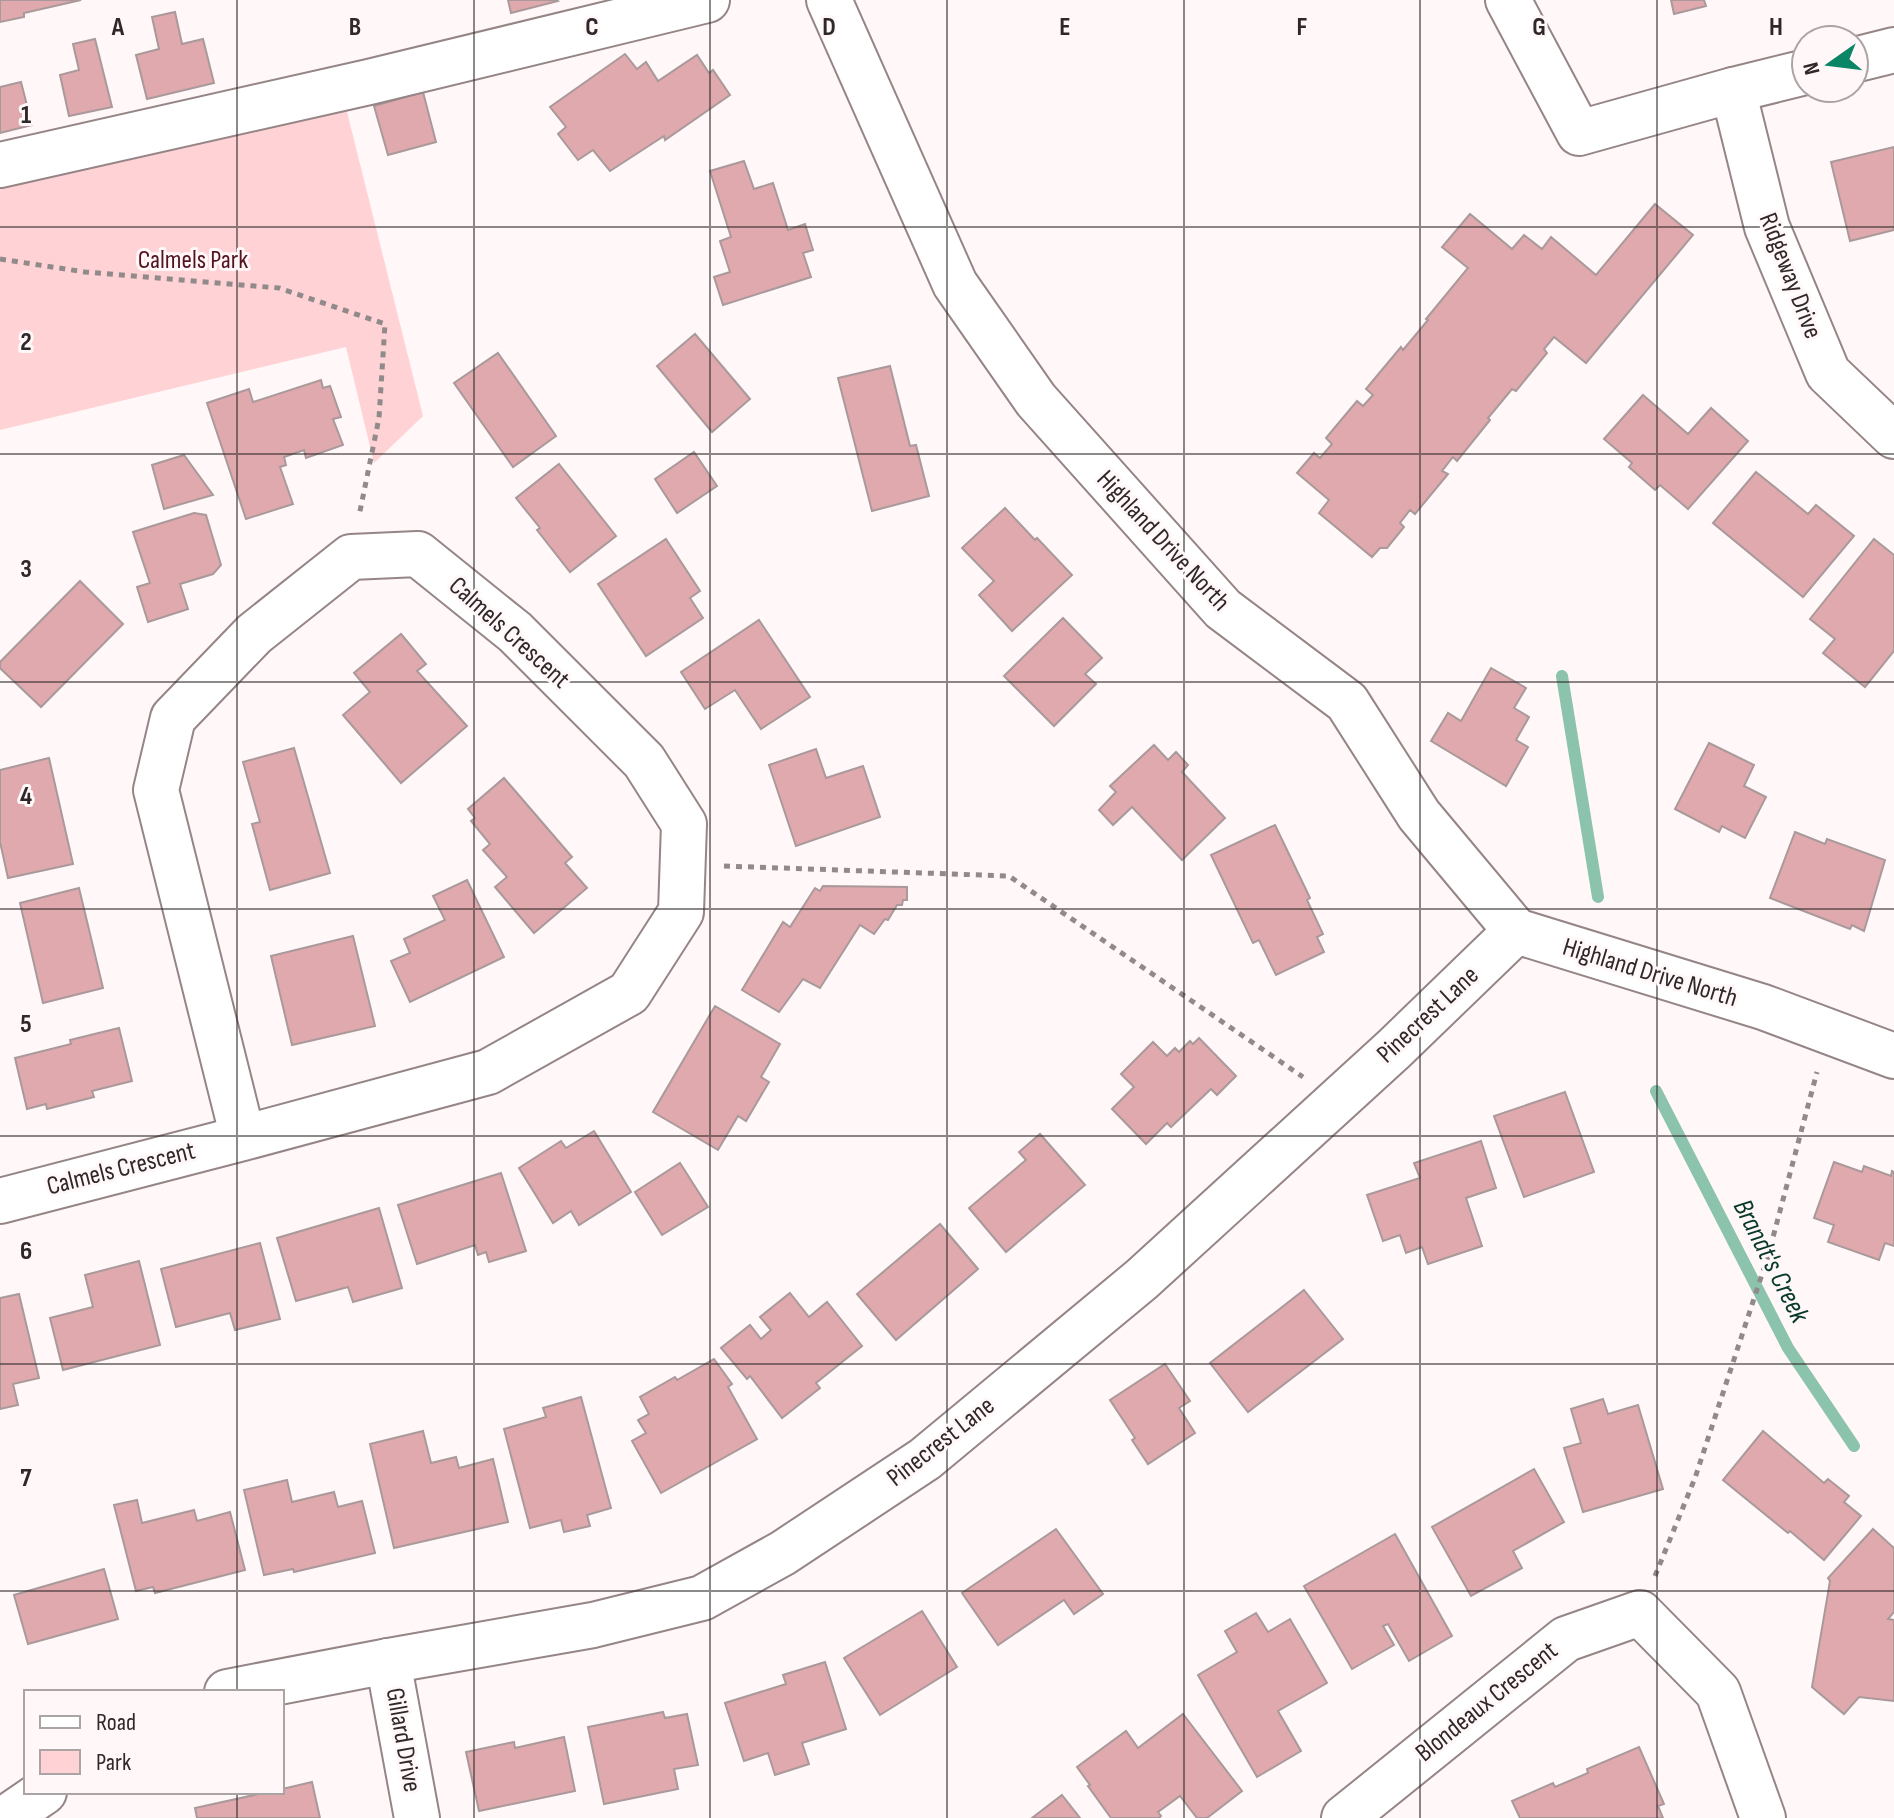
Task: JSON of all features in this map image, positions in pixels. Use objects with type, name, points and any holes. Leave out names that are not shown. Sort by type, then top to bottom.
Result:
[{"type":"street","points":[[0,165],[369,82],[707,0]]},
{"type":"street","name":"Highland Drive North","points":[[829,0],[955,284],[1036,400],[1223,609],[1347,702],[1419,815],[1516,931],[1763,1007],[1894,1056]]},
{"type":"street","points":[[1508,0],[1579,133],[1790,76]]},
{"type":"street","points":[[1870,56],[1894,50]]},
{"type":"street","name":"Ridgeway Drive","points":[[1733,90],[1767,227],[1828,373],[1894,436]]},
{"type":"street","name":"Calmels Crescent","points":[[0,1201],[488,1072],[629,993],[681,912],[684,824],[644,761],[515,632],[418,554],[351,557]]},
{"type":"street","points":[[243,1138],[156,790],[173,718],[254,634],[351,557]]},
{"type":"street","name":"Pinecrest Lane","points":[[237,1690],[593,1625],[702,1598],[783,1553],[925,1459],[1142,1279],[1394,1049],[1516,931]]},
{"type":"street","points":[[1640,1613],[1718,1692],[1763,1818]]},
{"type":"street","name":"Blondeaux Crescent","points":[[1344,1818],[1566,1639],[1640,1613]]},
{"type":"street","name":"Gillard Drive","points":[[388,1661],[417,1818]]},
{"type":"street","points":[[6,1818],[41,1794]]},
{"type":"path","points":[[0,259],[85,272],[279,288],[385,324],[379,418],[351,557]]},
{"type":"path","points":[[683,864],[1009,876],[1336,1100]]},
{"type":"path","points":[[1640,1613],[1695,1478],[1768,1256],[1828,1032]]},
{"type":"green space","name":"Calmels Park","points":[[344,100],[423,416],[374,463],[346,347],[0,430],[0,183]]},
{"type":"building","points":[[0,0],[81,0],[0,22]]},
{"type":"building","points":[[508,0],[557,0],[558,1],[511,13]]},
{"type":"building","points":[[1671,0],[1704,0],[1706,6],[1674,14]]},
{"type":"building","points":[[175,12],[182,44],[203,39],[214,83],[147,99],[136,55],[159,49],[152,17]]},
{"type":"building","points":[[95,39],[112,107],[69,116],[60,75],[79,70],[73,44]]},
{"type":"building","points":[[625,54],[637,69],[646,62],[658,81],[697,55],[709,73],[713,70],[730,95],[665,140],[664,136],[610,171],[593,150],[578,160],[558,134],[566,127],[550,107]]},
{"type":"building","points":[[21,82],[32,125],[0,133],[0,87]]},
{"type":"building","points":[[423,92],[436,142],[388,155],[374,106]]},
{"type":"building","points":[[1894,147],[1894,230],[1850,241],[1831,162]]},
{"type":"building","points":[[744,161],[754,189],[773,183],[788,230],[805,224],[813,250],[803,253],[811,277],[723,305],[714,277],[730,272],[720,241],[731,237],[710,171]]},
{"type":"building","points":[[1655,204],[1693,235],[1586,363],[1554,337],[1544,349],[1547,353],[1516,391],[1512,389],[1457,461],[1453,457],[1442,471],[1448,474],[1415,514],[1410,510],[1400,523],[1404,527],[1387,548],[1380,548],[1372,557],[1319,513],[1329,500],[1297,473],[1314,453],[1320,458],[1332,444],[1326,438],[1357,401],[1363,406],[1373,395],[1366,389],[1401,347],[1403,350],[1468,268],[1442,247],[1470,214],[1512,249],[1524,235],[1542,249],[1551,237],[1596,275]]},
{"type":"building","points":[[695,334],[750,399],[712,432],[657,366]]},
{"type":"building","points":[[498,353],[556,436],[513,467],[454,383]]},
{"type":"building","points":[[890,366],[910,446],[916,445],[929,496],[872,511],[838,378]]},
{"type":"building","points":[[321,380],[323,388],[330,386],[341,417],[333,419],[343,445],[306,458],[304,450],[284,457],[286,465],[280,467],[293,504],[246,519],[207,403],[249,389],[253,402]]},
{"type":"building","points":[[1643,395],[1688,434],[1711,408],[1748,441],[1688,509],[1660,485],[1655,490],[1629,467],[1632,463],[1604,439]]},
{"type":"building","points":[[694,452],[717,486],[677,513],[655,479]]},
{"type":"building","points":[[184,455],[213,495],[164,509],[152,465]]},
{"type":"building","points":[[559,464],[616,536],[570,572],[516,498]]},
{"type":"building","points":[[1756,472],[1808,514],[1816,505],[1854,536],[1803,597],[1713,523]]},
{"type":"building","points":[[1005,508],[1072,575],[1012,631],[979,595],[994,581],[962,548]]},
{"type":"building","points":[[194,513],[206,515],[221,565],[213,574],[180,584],[188,609],[148,622],[137,587],[150,583],[133,532]]},
{"type":"building","points":[[666,539],[700,591],[690,598],[703,618],[646,656],[598,584]]},
{"type":"building","points":[[1874,539],[1894,555],[1894,651],[1865,687],[1823,653],[1835,639],[1810,619]]},
{"type":"building","points":[[80,581],[123,624],[41,707],[0,668],[0,662]]},
{"type":"building","points":[[1063,618],[1102,658],[1085,674],[1096,684],[1054,726],[1004,676]]},
{"type":"building","points":[[759,620],[810,697],[761,729],[735,690],[705,709],[681,672]]},
{"type":"building","points":[[401,634],[426,664],[417,671],[467,726],[401,783],[343,715],[370,692],[354,673]]},
{"type":"building","points":[[1491,668],[1526,688],[1514,708],[1529,717],[1516,740],[1528,747],[1506,786],[1431,741],[1448,713],[1461,721]]},
{"type":"building","points":[[1709,743],[1754,765],[1744,786],[1766,797],[1745,838],[1722,826],[1719,832],[1675,809]]},
{"type":"building","points":[[1154,745],[1168,760],[1176,752],[1188,765],[1182,772],[1225,818],[1182,860],[1132,807],[1113,825],[1099,810],[1116,792],[1110,786]]},
{"type":"building","points":[[294,748],[330,873],[270,890],[252,824],[260,822],[243,762]]},
{"type":"building","points":[[816,749],[826,778],[863,766],[880,817],[796,846],[769,765]]},
{"type":"building","points":[[49,758],[73,864],[8,878],[0,842],[0,770]]},
{"type":"building","points":[[504,778],[572,857],[565,863],[587,888],[534,933],[495,887],[507,877],[483,850],[490,844],[471,821],[475,818],[468,809]]},
{"type":"building","points":[[1275,825],[1310,898],[1307,900],[1323,934],[1317,937],[1324,952],[1276,975],[1259,940],[1253,943],[1211,855]]},
{"type":"building","points":[[1795,832],[1825,844],[1827,839],[1885,860],[1864,931],[1852,925],[1850,929],[1770,898]]},
{"type":"building","points":[[467,880],[504,957],[410,1002],[391,961],[410,953],[404,939],[445,920],[433,896]]},
{"type":"building","points":[[823,886],[907,887],[907,900],[897,905],[874,934],[860,925],[820,988],[803,979],[779,1012],[742,990],[783,922],[790,927],[815,888],[820,891]]},
{"type":"building","points":[[79,888],[103,988],[43,1003],[20,903]]},
{"type":"building","points":[[353,936],[375,1026],[292,1045],[271,956]]},
{"type":"building","points":[[715,1006],[780,1044],[761,1077],[769,1082],[746,1121],[738,1116],[718,1150],[653,1112]]},
{"type":"building","points":[[119,1028],[132,1081],[92,1091],[94,1097],[47,1109],[46,1104],[27,1109],[15,1058]]},
{"type":"building","points":[[1199,1038],[1236,1076],[1217,1095],[1211,1089],[1171,1127],[1167,1123],[1146,1144],[1112,1109],[1134,1087],[1121,1074],[1153,1042],[1167,1056],[1175,1048],[1179,1052],[1190,1041],[1193,1044]]},
{"type":"building","points":[[1565,1092],[1594,1172],[1524,1197],[1494,1116]]},
{"type":"building","points":[[594,1131],[631,1192],[579,1225],[571,1211],[553,1223],[519,1168],[561,1141],[566,1148]]},
{"type":"building","points":[[1040,1134],[1085,1185],[1006,1252],[969,1208],[1026,1160],[1019,1152]]},
{"type":"building","points":[[1481,1141],[1496,1188],[1466,1198],[1482,1246],[1428,1264],[1422,1247],[1406,1253],[1400,1235],[1383,1241],[1367,1195],[1420,1178],[1414,1163]]},
{"type":"building","points":[[1834,1162],[1862,1172],[1864,1166],[1891,1176],[1894,1172],[1894,1246],[1885,1243],[1879,1260],[1828,1242],[1834,1225],[1814,1218]]},
{"type":"building","points":[[680,1163],[708,1207],[662,1235],[635,1192]]},
{"type":"building","points":[[501,1173],[526,1251],[489,1262],[486,1252],[478,1255],[475,1245],[417,1264],[398,1205]]},
{"type":"building","points":[[379,1208],[402,1288],[353,1302],[348,1287],[296,1301],[277,1238]]},
{"type":"building","points":[[940,1224],[978,1269],[896,1340],[857,1294]]},
{"type":"building","points":[[260,1243],[280,1319],[235,1330],[230,1313],[176,1327],[161,1269]]},
{"type":"building","points":[[139,1261],[160,1345],[63,1370],[50,1318],[93,1307],[85,1275]]},
{"type":"building","points":[[1304,1290],[1343,1339],[1248,1412],[1210,1363]]},
{"type":"building","points":[[790,1293],[809,1317],[827,1302],[862,1346],[816,1383],[820,1388],[782,1418],[750,1376],[747,1379],[721,1348],[750,1325],[761,1339],[771,1330],[760,1317]]},
{"type":"building","points":[[19,1294],[39,1378],[13,1384],[18,1405],[0,1409],[0,1298]]},
{"type":"building","points":[[714,1359],[732,1384],[728,1387],[757,1439],[661,1493],[632,1441],[646,1433],[638,1420],[649,1414],[640,1397]]},
{"type":"building","points":[[1165,1364],[1190,1401],[1179,1408],[1195,1433],[1148,1464],[1110,1400]]},
{"type":"building","points":[[581,1397],[611,1508],[587,1515],[590,1526],[564,1532],[561,1520],[530,1528],[504,1429],[546,1417],[543,1408]]},
{"type":"building","points":[[1603,1399],[1608,1414],[1638,1405],[1663,1489],[1583,1512],[1564,1448],[1581,1443],[1571,1409]]},
{"type":"building","points":[[423,1431],[431,1463],[456,1457],[459,1468],[493,1459],[508,1522],[394,1548],[370,1444]]},
{"type":"building","points":[[1763,1431],[1824,1483],[1828,1479],[1849,1496],[1844,1502],[1861,1516],[1824,1560],[1723,1480]]},
{"type":"building","points":[[1534,1469],[1564,1522],[1513,1551],[1522,1568],[1471,1596],[1432,1527]]},
{"type":"building","points":[[287,1480],[292,1502],[334,1492],[338,1507],[362,1501],[375,1553],[294,1572],[293,1569],[264,1575],[244,1490]]},
{"type":"building","points":[[137,1500],[142,1523],[194,1510],[197,1521],[230,1512],[245,1570],[155,1593],[153,1587],[136,1591],[114,1505]]},
{"type":"building","points":[[1056,1529],[1103,1594],[1074,1614],[1064,1600],[998,1645],[962,1593]]},
{"type":"building","points":[[1873,1529],[1894,1548],[1894,1612],[1888,1619],[1894,1620],[1894,1701],[1859,1697],[1844,1714],[1812,1687],[1830,1581],[1828,1578]]},
{"type":"building","points":[[1395,1534],[1452,1636],[1409,1661],[1388,1624],[1383,1626],[1394,1645],[1352,1669],[1304,1586]]},
{"type":"building","points":[[104,1569],[118,1619],[28,1644],[14,1595]]},
{"type":"building","points":[[922,1611],[957,1667],[880,1715],[844,1658]]},
{"type":"building","points":[[1256,1613],[1268,1632],[1290,1619],[1327,1683],[1278,1711],[1301,1751],[1257,1777],[1198,1675],[1237,1652],[1225,1631]]},
{"type":"building","points":[[825,1662],[846,1729],[802,1743],[809,1764],[775,1775],[768,1753],[744,1761],[725,1703],[786,1684],[783,1675]]},
{"type":"building","points":[[663,1712],[665,1718],[687,1714],[698,1765],[674,1769],[678,1789],[604,1804],[588,1727]]},
{"type":"building","points":[[1183,1714],[1242,1791],[1207,1818],[1197,1818],[1180,1796],[1158,1812],[1159,1818],[1111,1818],[1077,1767],[1126,1731],[1138,1748]]},
{"type":"building","points":[[564,1737],[575,1791],[479,1811],[466,1752],[514,1742],[515,1748]]},
{"type":"building","points":[[1639,1747],[1664,1804],[1658,1806],[1663,1818],[1520,1818],[1512,1801],[1553,1783],[1555,1787],[1588,1773],[1587,1769]]},
{"type":"building","points":[[312,1782],[320,1818],[197,1818],[195,1808],[259,1794],[284,1794],[284,1789]]},
{"type":"building","points":[[1062,1795],[1080,1818],[1032,1818]]},
{"type":"waterway","name":"Brandt's Creek","points":[[1562,676],[1598,897]]},
{"type":"waterway","name":"Brandt's Creek","points":[[1656,1091],[1788,1348],[1854,1446]]}]
